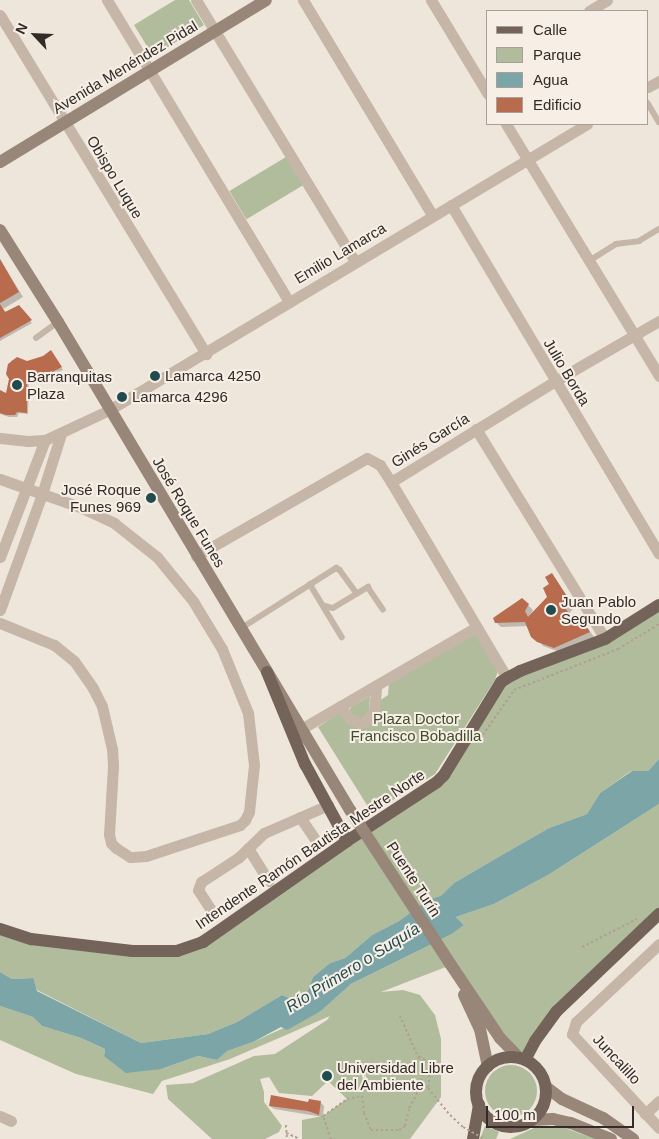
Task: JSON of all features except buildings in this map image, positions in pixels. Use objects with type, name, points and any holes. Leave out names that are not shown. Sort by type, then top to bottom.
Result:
[{"type":"main road","name":"Avenida Menéndez Pidal","points":[[0,162],[266,0]]},
{"type":"main road","name":"José Roque Funes","points":[[0,232],[58,322],[196,556],[350,810]]},
{"type":"main road","name":"Intendente Ramón Bautista Mestre Norte","points":[[0,929],[31,939],[132,951],[178,951],[203,942],[444,776],[501,682],[520,671],[605,639],[659,605]]},
{"type":"main road","points":[[268,672],[305,764],[347,841]]},
{"type":"main road","name":"Puente Turín","points":[[350,810],[500,1038],[522,1059]]},
{"type":"main road","points":[[522,1059],[556,1011],[659,914]]},
{"type":"main road","name":"Puente Turín","points":[[451,965],[480,1029],[488,1066]]},
{"type":"main road","points":[[473,1139],[479,1106],[476,1088],[482,1072],[499,1059],[522,1059],[539,1071],[546,1087],[545,1102],[532,1120]]},
{"type":"main road","points":[[546,1087],[562,1099],[603,1118],[633,1139]]},
{"type":"main road","points":[[479,1106],[490,1120],[498,1125],[515,1127]]},
{"type":"main road","points":[[504,1139],[515,1127],[532,1120],[553,1120],[571,1123],[611,1139]]},
{"type":"street","points":[[107,0],[148,72],[289,302]]},
{"type":"street","points":[[196,0],[355,262]]},
{"type":"street","points":[[303,0],[432,215]]},
{"type":"street","points":[[590,10],[607,0]]},
{"type":"street","points":[[437,2],[483,76],[487,90]]},
{"type":"street","name":"Obispo Luque","points":[[0,15],[206,354]]},
{"type":"street","points":[[507,125],[659,376]]},
{"type":"street","name":"Emilio Lamarca","points":[[45,440],[109,410],[206,354],[432,215],[585,125]]},
{"type":"street","name":"Julio Borda","points":[[451,205],[659,554]]},
{"type":"street","name":"Ginés García","points":[[196,556],[367,458],[376,461],[391,482],[555,381],[659,321]]},
{"type":"street","points":[[476,429],[605,639]]},
{"type":"street","points":[[0,610],[42,494],[61,434]]},
{"type":"street","points":[[0,438],[28,441],[45,440],[0,556]]},
{"type":"street","points":[[0,479],[96,513],[129,533],[171,572],[210,627],[231,668],[248,713],[254,765],[250,812],[245,820],[240,825],[146,856],[130,857],[116,848],[111,843],[109,834],[113,766],[112,749],[102,706],[93,688],[74,661],[54,645],[0,623]]},
{"type":"street","points":[[391,482],[507,678]]},
{"type":"street","points":[[301,729],[476,627]]},
{"type":"street","points":[[340,706],[350,720],[360,723],[364,722],[374,712],[376,687]]},
{"type":"street","points":[[213,913],[198,886],[248,848],[264,833],[328,805]]},
{"type":"street","points":[[300,818],[317,842]]},
{"type":"street","points":[[248,848],[269,880]]},
{"type":"street","name":"Juncalillo","points":[[659,944],[576,1022],[572,1034],[659,1128]]},
{"type":"street","points":[[645,1114],[659,1101]]},
{"type":"street","points":[[0,1116],[12,1121]]},
{"type":"lane","points":[[649,105],[659,122]]},
{"type":"lane","points":[[589,261],[616,244],[639,241],[659,229]]},
{"type":"lane","points":[[36,338],[58,322]]},
{"type":"lane","points":[[240,629],[336,568],[340,570],[358,593]]},
{"type":"lane","points":[[310,584],[342,637]]},
{"type":"lane","points":[[325,606],[333,608],[368,587],[384,610]]},
{"type":"path","points":[[582,947],[642,916]]},
{"type":"path","points":[[331,1139],[323,1116],[347,1099],[362,1096],[364,1113],[371,1130],[399,1130],[405,1126],[409,1108],[421,1084],[423,1068],[400,1016]]},
{"type":"path","points":[[418,1055],[427,1061],[430,1070],[428,1088]]},
{"type":"path","points":[[421,1084],[428,1088],[450,1115],[464,1128],[485,1139]]},
{"type":"path","points":[[286,1124],[286,1139]]},
{"type":"path","points":[[286,1133],[300,1139]]},
{"type":"green space","points":[[175,0],[189,0],[204,25],[153,56],[134,25]]},
{"type":"green space","points":[[286,157],[303,185],[246,219],[229,191]]},
{"type":"green space","points":[[659,605],[659,759],[648,771],[631,771],[600,793],[587,814],[549,828],[454,883],[441,897],[426,901],[399,921],[372,935],[345,958],[330,963],[313,977],[307,993],[294,1000],[282,995],[237,1022],[208,1034],[141,1043],[37,990],[32,978],[12,979],[0,972],[0,929],[18,935],[177,951],[437,782],[501,682],[605,639]]},
{"type":"green space","name":"Plaza Doctor Francisco Bobadilla","points":[[475,634],[498,671],[495,680],[435,774],[372,813],[318,727],[341,712],[356,727],[379,701],[388,695],[389,683]]},
{"type":"green space","points":[[370,696],[369,712],[361,719],[349,712],[351,707]]},
{"type":"green space","points":[[659,804],[659,914],[598,969],[525,1060],[451,965],[381,992],[403,990],[420,995],[435,1015],[441,1039],[441,1097],[410,1139],[302,1139],[302,1120],[323,1116],[347,1099],[328,1081],[312,1096],[279,1093],[269,1077],[260,1079],[264,1092],[264,1102],[282,1126],[279,1132],[265,1139],[212,1139],[168,1099],[166,1085],[193,1083],[254,1056],[275,1054],[327,1020],[330,1016],[230,1059],[162,1081],[153,1094],[76,1074],[0,1040],[0,1006],[33,1017],[42,1026],[81,1038],[105,1049],[104,1056],[161,1069],[198,1056],[217,1060],[226,1051],[253,1042],[321,1011],[351,984],[452,934],[464,925],[456,917],[494,904],[548,875]]},
{"type":"green space","points":[[506,1065],[516,1065],[530,1072],[537,1086],[537,1096],[530,1110],[516,1117],[506,1117],[496,1113],[489,1106],[485,1096],[485,1086],[489,1076],[496,1069]]},
{"type":"green space","points":[[485,1126],[499,1132],[496,1139],[480,1139]]},
{"type":"green space","points":[[545,1126],[562,1127],[595,1139],[510,1139],[534,1128]]},
{"type":"water","name":"Río Primero o Suquía","points":[[659,759],[659,804],[548,875],[494,904],[456,917],[464,925],[452,934],[351,984],[321,1011],[287,1030],[281,1027],[253,1042],[227,1051],[217,1060],[198,1056],[161,1069],[126,1073],[104,1056],[105,1049],[81,1038],[42,1026],[33,1017],[0,1006],[0,972],[12,979],[33,978],[37,991],[141,1043],[208,1034],[237,1022],[282,995],[294,1000],[307,993],[313,977],[330,963],[345,958],[372,935],[399,921],[426,901],[441,896],[454,883],[549,828],[587,814],[600,793],[632,771],[648,771]]},
{"type":"place","name":"Lamarca 4250","points":[[155,376]]},
{"type":"place","name":"Barranquitas Plaza","points":[[17,385]]},
{"type":"place","name":"Lamarca 4296","points":[[122,397]]},
{"type":"place","name":"José Roque Funes 969","points":[[151,498]]},
{"type":"place","name":"Juan Pablo Segundo","points":[[551,610]]},
{"type":"place","name":"Universidad Libre del Ambiente","points":[[327,1076]]}]
